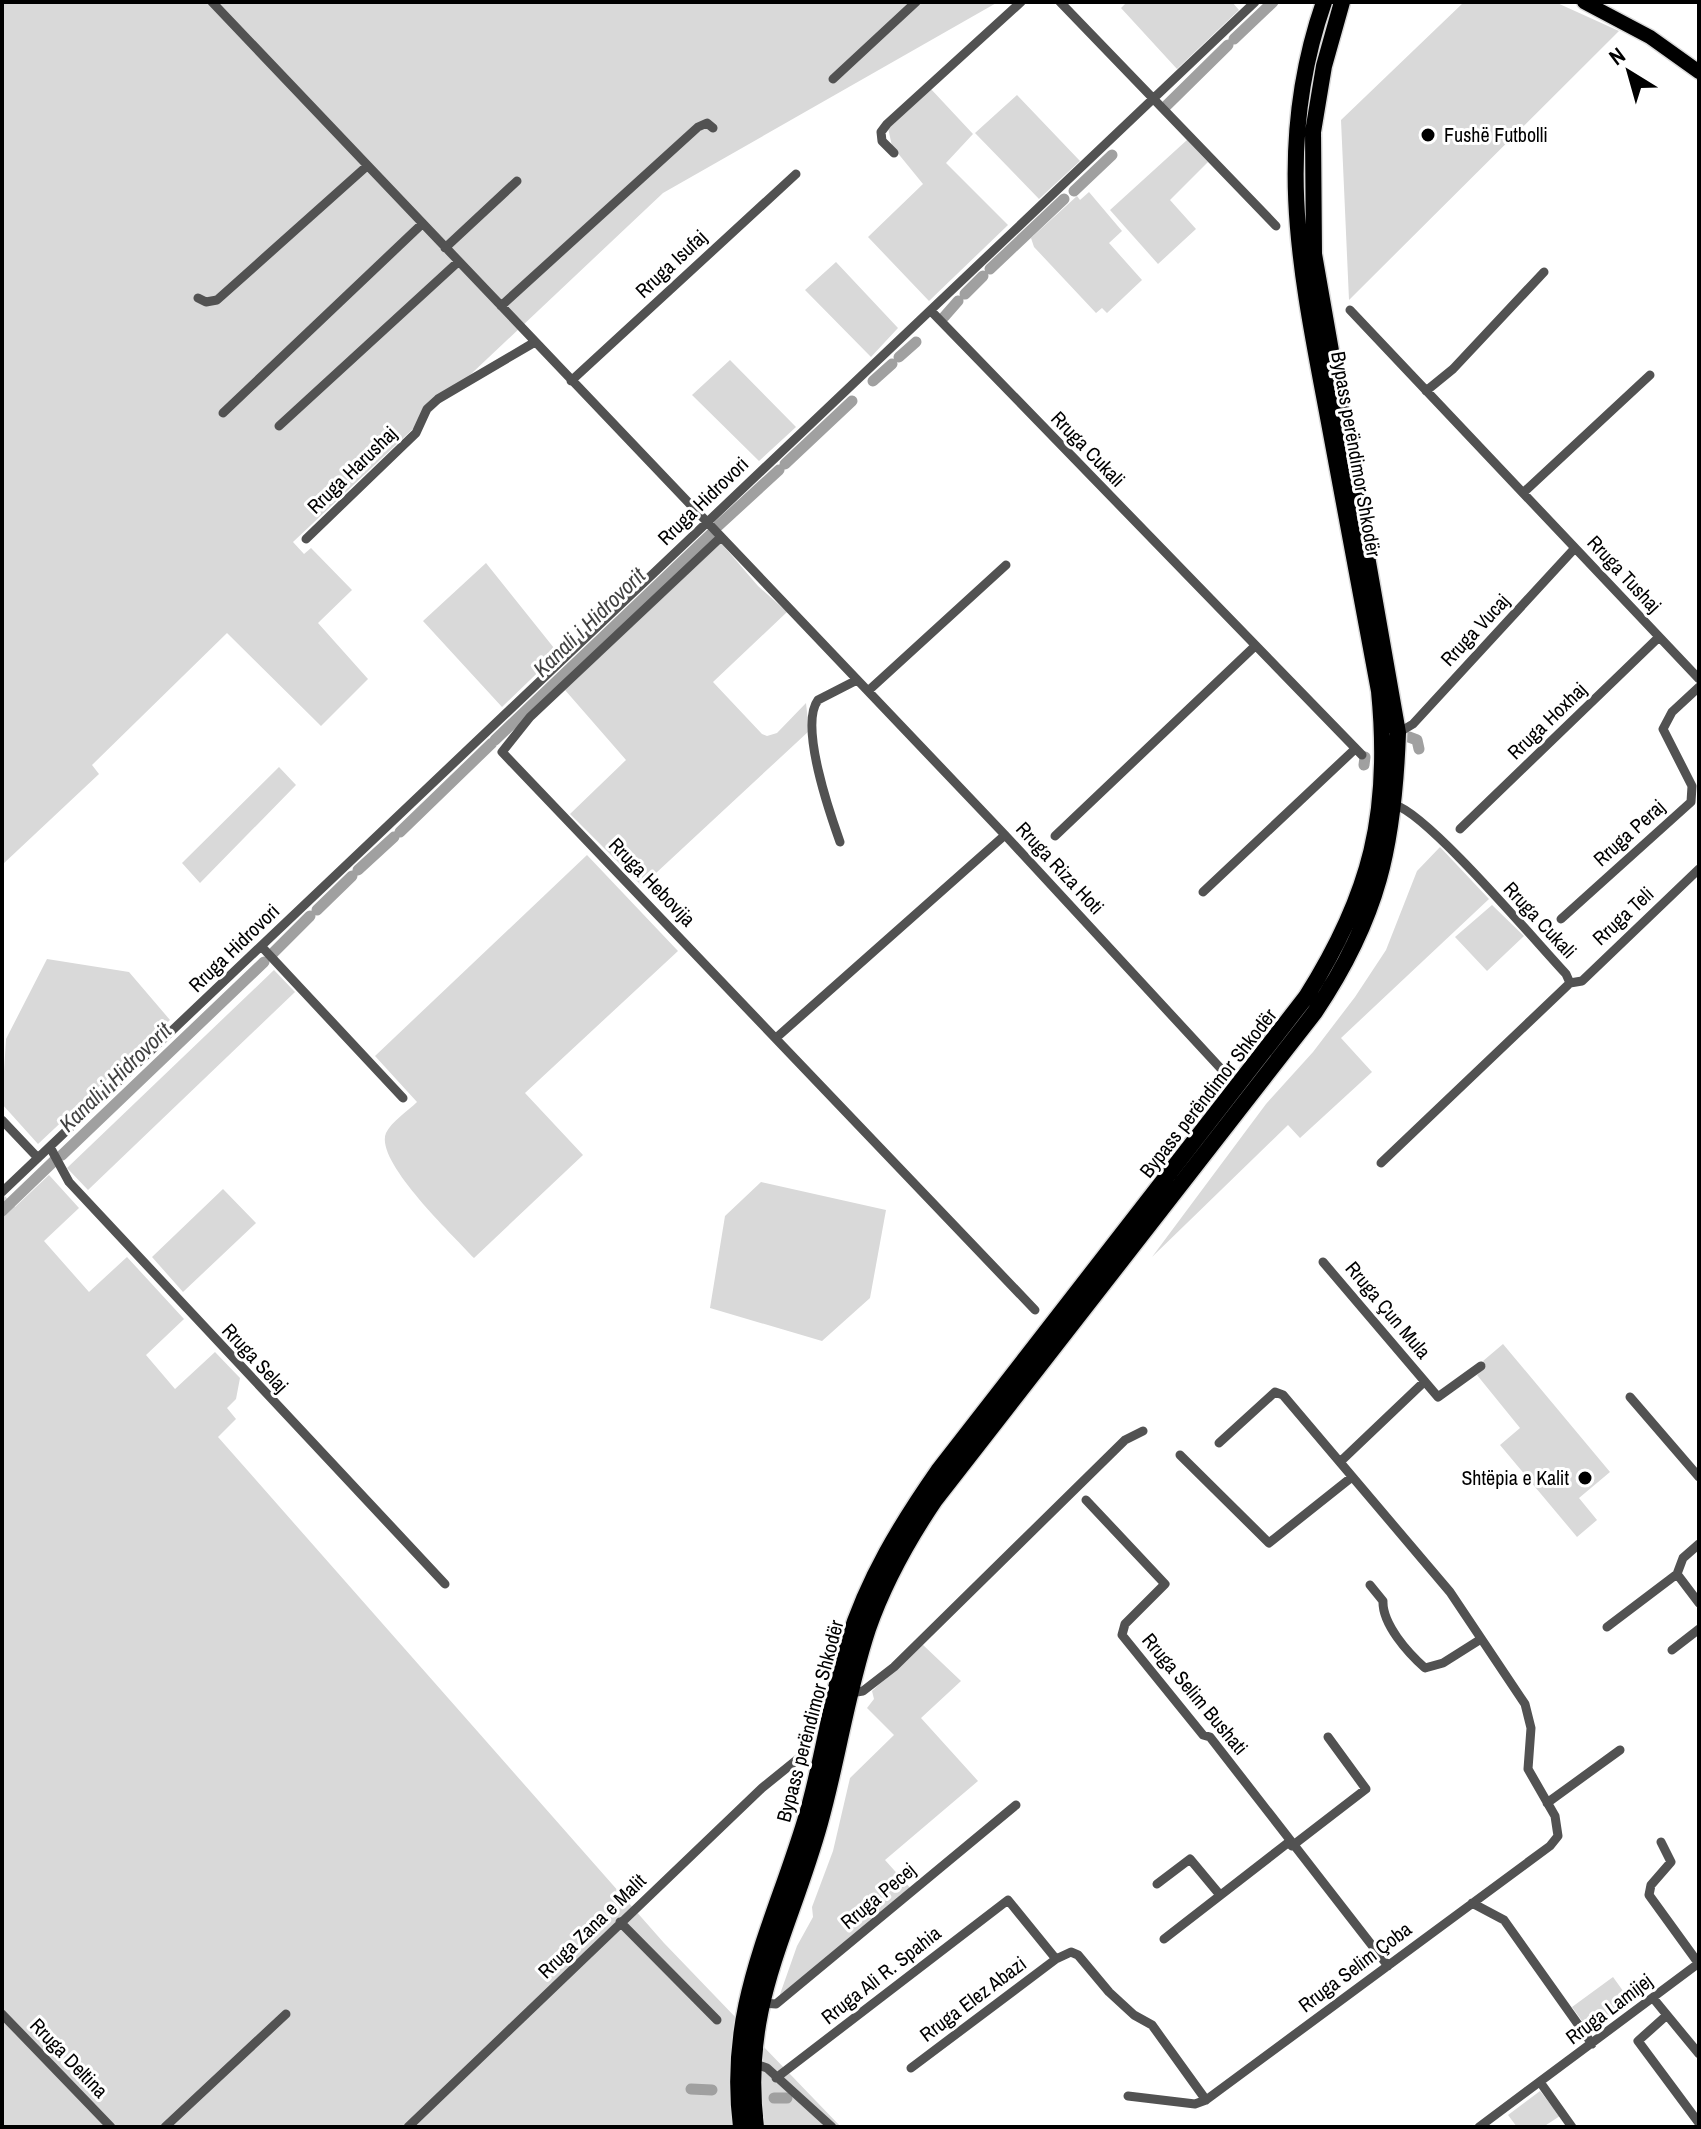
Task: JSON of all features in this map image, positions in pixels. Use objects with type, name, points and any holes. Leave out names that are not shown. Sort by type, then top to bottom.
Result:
[{"type":"highway","name":"Bypass perëndimor Shkodër","points":[[741,2127],[736,2087],[738,2037],[750,1984],[807,1816],[848,1641],[871,1582],[903,1522],[938,1471],[1306,997],[1336,950],[1359,901],[1369,867],[1383,784],[1379,691],[1324,397],[1294,207],[1295,134],[1307,64],[1324,2]]},
{"type":"highway","name":"Bypass perëndimor Shkodër","points":[[756,2127],[752,2063],[761,2003],[820,1824],[850,1693],[868,1629],[884,1588],[935,1500],[1336,980],[1367,916],[1386,858],[1395,805],[1398,733],[1314,254],[1313,132],[1324,66],[1342,2]]},
{"type":"main road","points":[[1584,2],[1650,37],[1699,72]]},
{"type":"street","points":[[212,2],[707,523]]},
{"type":"street","points":[[833,79],[916,2]]},
{"type":"street","points":[[894,153],[882,141],[881,132],[887,124],[1021,2]]},
{"type":"street","points":[[1060,2],[1276,226]]},
{"type":"street","name":"Rruga Hidrovori","points":[[2,1192],[1255,2]]},
{"type":"street","points":[[501,306],[698,127],[707,123],[713,128]]},
{"type":"street","points":[[198,298],[206,302],[217,300],[367,166]]},
{"type":"street","name":"Rruga Isufaj","points":[[571,381],[796,174]]},
{"type":"street","points":[[445,248],[517,181]]},
{"type":"street","points":[[223,413],[422,224]]},
{"type":"street","points":[[279,426],[458,262]]},
{"type":"street","points":[[1426,391],[1453,369],[1544,272]]},
{"type":"street","name":"Rruga Tushaj","points":[[1350,310],[1699,679]]},
{"type":"street","name":"Rruga Cukali","points":[[931,311],[1358,753],[1203,892]]},
{"type":"street","name":"Rruga Harushaj","points":[[306,539],[416,433],[427,409],[438,399],[535,342]]},
{"type":"street","points":[[1523,493],[1650,375]]},
{"type":"street","name":"Rruga Riza Hoti","points":[[707,523],[1005,835],[1224,1072]]},
{"type":"street","name":"Rruga Hebovija","points":[[720,538],[530,717],[502,752],[1035,1310]]},
{"type":"street","name":"Rruga Vucaj","points":[[1398,733],[1413,724],[1575,548]]},
{"type":"street","points":[[868,691],[1006,565]]},
{"type":"street","name":"Rruga Hoxhaj","points":[[1460,829],[1659,637]]},
{"type":"street","points":[[1055,836],[1254,647]]},
{"type":"street","points":[[840,842],[819,771],[811,718],[818,700],[857,680]]},
{"type":"street","name":"Rruga Peraj","points":[[1561,919],[1691,802],[1692,786],[1663,729],[1672,712],[1699,687]]},
{"type":"street","name":"Rruga Cukali","points":[[1381,1163],[1570,983],[1566,974],[1446,846],[1409,810],[1395,805]]},
{"type":"street","points":[[776,1038],[1005,835]]},
{"type":"street","name":"Rruga Teli","points":[[1570,983],[1582,981],[1699,869]]},
{"type":"street","points":[[261,946],[403,1098]]},
{"type":"street","points":[[2,1120],[38,1158]]},
{"type":"street","name":"Rruga Selaj","points":[[50,1147],[69,1182],[445,1584]]},
{"type":"street","name":"Rruga Çun Mula","points":[[1323,1262],[1438,1397],[1481,1366]]},
{"type":"street","name":"Rruga Çun Mula","points":[[1341,1461],[1424,1382]]},
{"type":"street","points":[[1180,1455],[1269,1543],[1352,1477],[1283,1395],[1275,1392],[1219,1443]]},
{"type":"street","points":[[1630,1397],[1699,1477]]},
{"type":"street","points":[[850,1693],[863,1691],[894,1667],[1125,1440],[1143,1431]]},
{"type":"street","name":"Rruga Selim Çoba","points":[[1206,2100],[1550,1846],[1558,1836],[1555,1816],[1528,1769],[1529,1714],[1450,1592],[1352,1477]]},
{"type":"street","name":"Rruga Selim Bushati","points":[[1086,1500],[1165,1584],[1125,1624],[1122,1635],[1203,1735],[1210,1737],[1290,1844],[1388,1966]]},
{"type":"street","points":[[1607,1627],[1677,1574],[1683,1558],[1699,1544]]},
{"type":"street","points":[[1677,1574],[1699,1603]]},
{"type":"street","points":[[1370,1585],[1383,1601],[1382,1612],[1388,1623],[1425,1668],[1443,1663],[1481,1639]]},
{"type":"street","points":[[1672,1650],[1699,1629]]},
{"type":"street","points":[[1164,1939],[1366,1789],[1328,1737]]},
{"type":"street","points":[[1547,1803],[1620,1750]]},
{"type":"street","name":"Rruga Zana e Malit","points":[[408,2127],[762,1788],[804,1754]]},
{"type":"street","name":"Rruga Pecej","points":[[761,2003],[776,2004],[1016,1805]]},
{"type":"street","name":"Rruga Lamijej","points":[[1479,2127],[1699,1964],[1649,1895],[1651,1885],[1671,1862],[1661,1842]]},
{"type":"street","points":[[1157,1884],[1190,1859],[1220,1895]]},
{"type":"street","name":"Rruga Elez Abazi","points":[[1008,1900],[1056,1959]]},
{"type":"street","name":"Rruga Ali R. Spahia","points":[[776,2078],[1008,1900]]},
{"type":"street","points":[[1472,1903],[1504,1920],[1592,2044]]},
{"type":"street","points":[[620,1922],[717,2020]]},
{"type":"street","name":"Rruga Elez Abazi","points":[[911,2068],[1056,1959],[1071,1952],[1078,1955],[1109,1992],[1152,2025],[1206,2100]]},
{"type":"street","points":[[1653,1998],[1699,2054]]},
{"type":"street","name":"Rruga Deltina","points":[[2,2014],[111,2127]]},
{"type":"street","points":[[165,2127],[286,2014]]},
{"type":"street","points":[[1667,2015],[1638,2041],[1699,2123]]},
{"type":"street","points":[[752,2063],[767,2068],[832,2127]]},
{"type":"street","points":[[1540,2082],[1572,2127]]},
{"type":"street","points":[[1128,2096],[1195,2104],[1206,2100]]},
{"type":"shaded area","points":[[2,2],[998,2],[663,193],[293,542],[304,554],[311,548],[352,590],[318,623],[368,679],[321,726],[227,633],[92,765],[99,774],[2,865]]},
{"type":"shaded area","points":[[1127,2],[1232,2],[1239,10],[1177,69],[1121,8]]},
{"type":"shaded area","name":"Fushë Futbolli","points":[[1464,2],[1555,2],[1619,31],[1349,300],[1341,120]]},
{"type":"shaded area","points":[[930,88],[973,134],[946,163],[1008,225],[929,301],[868,237],[923,184],[892,146],[888,128]]},
{"type":"shaded area","points":[[1017,95],[1080,161],[1039,199],[975,133]]},
{"type":"shaded area","points":[[1187,140],[1208,162],[1170,200],[1196,229],[1158,264],[1110,210]]},
{"type":"shaded area","points":[[1089,192],[1122,231],[1109,243],[1142,280],[1107,313],[1102,308],[1096,313],[1034,247],[1031,238],[1077,196],[1080,200]]},
{"type":"shaded area","points":[[836,262],[898,328],[871,357],[805,290]]},
{"type":"shaded area","points":[[730,360],[796,427],[759,461],[692,395]]},
{"type":"shaded area","points":[[721,543],[758,586],[787,612],[713,682],[762,734],[777,733],[806,703],[809,731],[642,886],[570,814],[626,760],[565,690]]},
{"type":"shaded area","points":[[486,563],[558,653],[502,707],[423,621]]},
{"type":"shaded area","points":[[279,767],[296,785],[200,883],[182,863]]},
{"type":"shaded area","points":[[1440,847],[1489,899],[1341,1038],[1372,1072],[1300,1138],[1288,1125],[1152,1257],[1266,1104],[1313,1052],[1355,997],[1386,950],[1417,871]]},
{"type":"shaded area","points":[[587,855],[678,951],[525,1093],[583,1155],[474,1258],[418,1198],[392,1161],[386,1146],[386,1133],[417,1102],[375,1056]]},
{"type":"shaded area","points":[[1492,905],[1524,936],[1487,971],[1455,937]]},
{"type":"shaded area","points":[[47,959],[129,972],[170,1020],[38,1144],[2,1104],[6,1039]]},
{"type":"shaded area","points":[[274,970],[295,992],[88,1190],[67,1168]]},
{"type":"shaded area","points":[[49,1175],[79,1208],[44,1241],[89,1292],[127,1257],[184,1319],[146,1355],[175,1389],[215,1352],[240,1378],[236,1399],[227,1408],[236,1419],[218,1437],[664,1943],[841,2127],[2,2127],[2,1193],[15,1207]]},
{"type":"shaded area","points":[[761,1182],[886,1210],[870,1298],[822,1341],[710,1308],[725,1216]]},
{"type":"shaded area","points":[[223,1189],[256,1223],[183,1292],[152,1257]]},
{"type":"shaded area","points":[[1503,1344],[1610,1472],[1579,1498],[1597,1520],[1577,1537],[1500,1445],[1520,1428],[1477,1375],[1486,1366],[1483,1361]]},
{"type":"shaded area","points":[[922,1644],[961,1681],[921,1718],[978,1781],[885,1860],[912,1890],[778,2000],[797,1946],[813,1917],[812,1907],[833,1851],[850,1778],[894,1735],[867,1708],[874,1699],[872,1691]]},
{"type":"shaded area","points":[[1613,1977],[1631,2002],[1590,2032],[1572,2007]]},
{"type":"shaded area","points":[[1540,2091],[1560,2116],[1543,2127],[1517,2127],[1508,2115]]},
{"type":"waterway","name":"Kanali i Hidrovorit","points":[[1234,39],[1273,2]]},
{"type":"waterway","name":"Kanali i Hidrovorit","points":[[1165,107],[1228,45]]},
{"type":"waterway","name":"Kanali i Hidrovorit","points":[[1074,191],[1112,155]]},
{"type":"waterway","name":"Kanali i Hidrovorit","points":[[990,269],[1064,199]]},
{"type":"waterway","name":"Kanali i Hidrovorit","points":[[965,294],[983,276]]},
{"type":"waterway","name":"Kanali i Hidrovorit","points":[[944,317],[958,301]]},
{"type":"waterway","name":"Kanali i Hidrovorit","points":[[899,357],[916,342]]},
{"type":"waterway","name":"Kanali i Hidrovorit","points":[[873,381],[892,364]]},
{"type":"waterway","name":"Kanali i Hidrovorit","points":[[785,464],[852,401]]},
{"type":"waterway","name":"Kanali i Hidrovorit","points":[[718,526],[779,470]]},
{"type":"waterway","name":"Kanali i Hidrovorit","points":[[495,740],[712,533]]},
{"type":"waterway","points":[[1409,737],[1417,740],[1419,749]]},
{"type":"waterway","name":"Kanali i Hidrovorit","points":[[400,832],[492,743]]},
{"type":"waterway","points":[[1364,765],[1365,757]]},
{"type":"waterway","name":"Kanali i Hidrovorit","points":[[358,870],[394,837]]},
{"type":"waterway","name":"Kanali i Hidrovorit","points":[[317,910],[352,876]]},
{"type":"waterway","name":"Kanali i Hidrovorit","points":[[273,953],[310,916]]},
{"type":"waterway","name":"Kanali i Hidrovorit","points":[[62,1155],[264,962]]},
{"type":"waterway","name":"Kanali i Hidrovorit","points":[[2,1211],[54,1161]]},
{"type":"waterway","points":[[691,2089],[712,2090]]},
{"type":"waterway","points":[[774,2098],[787,2098]]},
{"type":"place","name":"Fushë Futbolli","points":[[1428,135]]},
{"type":"place","name":"Shtëpia e Kalit","points":[[1585,1478]]}]
